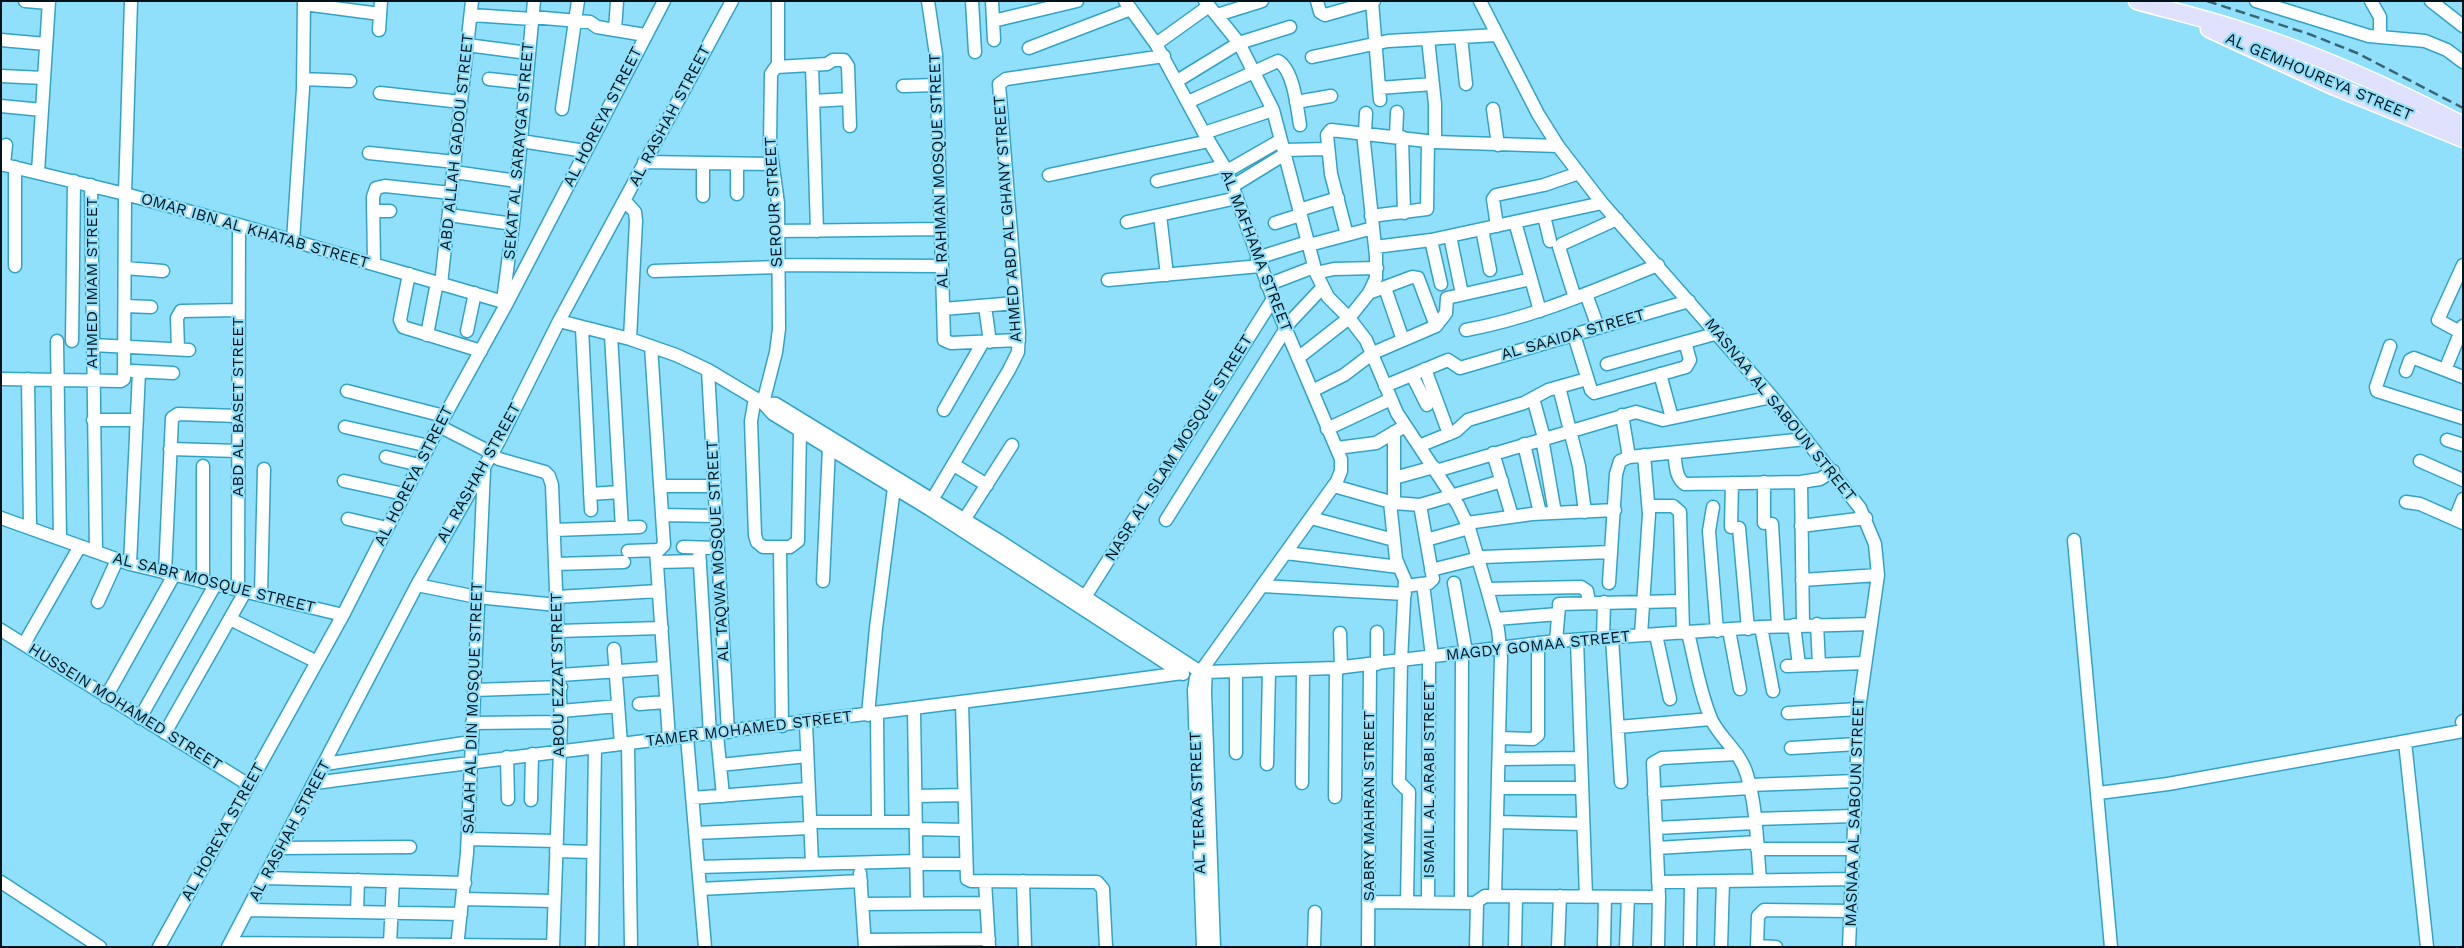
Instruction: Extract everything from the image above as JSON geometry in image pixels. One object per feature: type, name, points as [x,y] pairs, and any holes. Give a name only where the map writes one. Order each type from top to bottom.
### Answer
[{"type":"main road","name":"AL GEMHOUREYA STREET","points":[[2136,1],[2177,7],[2309,55],[2398,93],[2463,125]]},
{"type":"main road","name":"AL GEMHOUREYA STREET","points":[[2177,7],[2305,73],[2463,138]]},
{"type":"street","points":[[25,1],[49,2],[38,172]]},
{"type":"street","points":[[124,376],[125,194],[131,1]]},
{"type":"street","name":"SEKAT AL SARAYGA STREET","points":[[505,302],[534,1]]},
{"type":"street","points":[[562,109],[578,1]]},
{"type":"street","points":[[615,30],[617,1]]},
{"type":"street","name":"AL HOREYA STREET","points":[[159,947],[343,615],[428,446],[443,424],[644,35],[664,1]]},
{"type":"street","name":"AL RASHAH STREET","points":[[229,945],[417,585],[484,468],[488,451],[732,1]]},
{"type":"street","name":"SEROUR STREET","points":[[778,1],[777,66],[771,74],[772,164],[777,198],[778,231],[778,340],[751,421],[757,542],[762,547],[780,547]]},
{"type":"street","name":"AL RAHMAN MOSQUE STREET","points":[[928,1],[935,43],[945,341],[951,344],[986,342]]},
{"type":"street","points":[[972,1],[975,52]]},
{"type":"street","points":[[992,1],[994,40]]},
{"type":"street","points":[[993,20],[1077,1]]},
{"type":"street","points":[[1156,44],[1210,7],[1262,1]]},
{"type":"street","points":[[1317,1],[1322,14],[1331,14],[1373,1],[1380,94],[1433,84]]},
{"type":"street","name":"MASNAA AL SABOUN STREET","points":[[1480,1],[1538,114],[1578,173],[1772,397],[1833,471],[1866,518],[1875,544],[1878,575],[1859,708],[1850,947]]},
{"type":"street","points":[[2256,1],[2380,37],[2425,41],[2447,50],[2463,62]]},
{"type":"street","points":[[2370,1],[2380,16],[2380,37]]},
{"type":"street","points":[[2431,1],[2463,26]]},
{"type":"street","points":[[293,241],[303,79],[304,3],[381,8],[379,30]]},
{"type":"street","points":[[470,5],[532,18],[576,20],[644,35]]},
{"type":"street","name":"ABD ALLAH GADOU STREET","points":[[427,335],[439,283],[449,215],[470,5]]},
{"type":"street","points":[[1029,48],[1128,5]]},
{"type":"street","name":"AL MAFHAMA STREET","points":[[1128,5],[1164,56],[1206,137],[1226,169],[1267,285],[1341,459],[1341,471],[1334,486]]},
{"type":"street","points":[[1210,7],[1239,44],[1255,71],[1273,110],[1315,270],[1322,288],[1350,318],[1373,353],[1400,429],[1392,502],[1394,540],[1399,567],[1404,576],[1405,590],[1400,661],[1399,782],[1409,792],[1407,902]]},
{"type":"street","points":[[1177,81],[1239,44],[1290,27]]},
{"type":"street","points":[[1312,57],[1375,43],[1497,35]]},
{"type":"street","points":[[1461,37],[1466,84]]},
{"type":"street","points":[[1108,280],[1167,275],[1258,262],[1308,244],[1347,235],[1372,222],[1404,213],[1425,211],[1428,208],[1433,84],[1428,39]]},
{"type":"street","points":[[1,40],[46,44]]},
{"type":"street","points":[[467,45],[528,53]]},
{"type":"street","name":"AHMED ABD AL GHANY STREET","points":[[932,500],[1014,362],[1019,340],[998,86],[1000,82],[1006,79],[1164,56]]},
{"type":"street","points":[[777,66],[827,64],[835,60],[846,62],[850,126]]},
{"type":"street","points":[[1188,102],[1274,62],[1282,63],[1290,77],[1300,125]]},
{"type":"street","points":[[812,65],[817,230]]},
{"type":"street","points":[[1,76],[44,78]]},
{"type":"street","points":[[303,79],[350,81]]},
{"type":"street","points":[[489,79],[526,83]]},
{"type":"street","points":[[903,86],[937,85]]},
{"type":"street","points":[[380,93],[461,102]]},
{"type":"street","points":[[1296,102],[1331,96]]},
{"type":"street","points":[[813,101],[849,99]]},
{"type":"street","points":[[1,106],[42,110]]},
{"type":"street","points":[[1049,175],[1206,137],[1273,110]]},
{"type":"street","points":[[1493,110],[1498,144]]},
{"type":"street","points":[[1397,112],[1404,213]]},
{"type":"street","points":[[1298,358],[1350,318],[1374,286],[1377,268],[1364,133],[1366,113]]},
{"type":"street","points":[[1347,235],[1327,148],[1327,135],[1330,131],[1431,141],[1558,146]]},
{"type":"street","points":[[521,141],[585,151]]},
{"type":"street","points":[[6,145],[15,266]]},
{"type":"street","points":[[1127,222],[1160,215],[1235,192],[1283,148]]},
{"type":"street","points":[[1157,181],[1226,169],[1283,148],[1327,148]]},
{"type":"street","points":[[369,153],[454,167],[517,181]]},
{"type":"street","points":[[644,162],[772,164]]},
{"type":"street","points":[[703,164],[703,196]]},
{"type":"street","points":[[737,164],[737,194]]},
{"type":"street","name":"OMAR IBN AL KHATAB STREET","points":[[7,165],[239,225],[505,302]]},
{"type":"street","points":[[1497,226],[1493,199],[1496,195],[1544,185],[1578,173]]},
{"type":"street","points":[[72,341],[74,181]]},
{"type":"street","name":"AHMED IMAM STREET","points":[[91,186],[92,380],[96,552]]},
{"type":"street","points":[[374,264],[373,194],[376,188],[382,186],[451,193]]},
{"type":"street","points":[[1275,223],[1338,198]]},
{"type":"street","points":[[625,201],[635,212],[636,221],[630,339]]},
{"type":"street","points":[[1375,247],[1431,240],[1602,203]]},
{"type":"street","points":[[373,211],[390,211]]},
{"type":"street","points":[[449,215],[514,224]]},
{"type":"street","points":[[1160,215],[1167,275]]},
{"type":"street","points":[[1544,216],[1554,244],[1598,327]]},
{"type":"street","points":[[1554,244],[1562,244],[1617,219]]},
{"type":"street","points":[[1515,222],[1540,311]]},
{"type":"street","name":"ABD AL BASET STREET","points":[[239,225],[238,451],[241,591]]},
{"type":"street","points":[[778,231],[941,229]]},
{"type":"street","points":[[1482,229],[1490,270]]},
{"type":"street","points":[[1450,236],[1462,294]]},
{"type":"street","points":[[1431,240],[1440,284]]},
{"type":"street","points":[[1466,330],[1504,322],[1540,311],[1658,265]]},
{"type":"street","points":[[2445,370],[2462,329],[2438,320],[2463,265]]},
{"type":"street","points":[[654,271],[778,266],[942,266]]},
{"type":"street","points":[[125,268],[163,271]]},
{"type":"street","points":[[1267,285],[1315,270],[1377,268]]},
{"type":"street","points":[[409,274],[400,320],[401,325],[481,351]]},
{"type":"street","points":[[1369,293],[1414,277],[1418,278],[1436,326]]},
{"type":"street","points":[[1312,391],[1344,375],[1373,353],[1436,326],[1446,313],[1448,298],[1531,280]]},
{"type":"street","points":[[1166,520],[1295,315],[1322,288]]},
{"type":"street","points":[[1384,288],[1403,340]]},
{"type":"street","points":[[467,330],[475,293]]},
{"type":"street","name":"NASR AL ISLAM MOSQUE STREET","points":[[1085,597],[1273,299]]},
{"type":"street","name":"AL SAAIDA STREET","points":[[1425,369],[1448,360],[1457,368],[1689,300]]},
{"type":"street","points":[[943,309],[1016,303]]},
{"type":"street","points":[[125,306],[151,307]]},
{"type":"street","points":[[944,410],[986,342],[985,306]]},
{"type":"street","points":[[92,345],[184,350],[177,318],[181,311],[239,310]]},
{"type":"street","points":[[559,322],[630,339],[708,370],[759,400],[773,414],[894,488],[1182,673],[1202,672]]},
{"type":"street","points":[[582,328],[591,510]]},
{"type":"street","points":[[1607,364],[1718,333]]},
{"type":"street","points":[[1574,334],[1592,392],[1688,365],[1690,358],[1685,342]]},
{"type":"street","points":[[611,335],[622,528]]},
{"type":"street","points":[[986,342],[1019,340]]},
{"type":"street","points":[[57,341],[60,538]]},
{"type":"street","points":[[651,346],[664,545],[657,556],[669,739]]},
{"type":"street","points":[[2390,346],[2376,387],[2377,391],[2463,418]]},
{"type":"street","points":[[2406,371],[2410,360],[2414,358],[2463,377]]},
{"type":"street","points":[[1385,386],[1425,369],[1449,434]]},
{"type":"street","name":"AL TAQWA MOSQUE STREET","points":[[708,370],[718,548],[719,733]]},
{"type":"street","points":[[98,602],[123,562],[137,420],[139,372]]},
{"type":"street","points":[[1,379],[92,380],[139,372],[173,373]]},
{"type":"street","points":[[1660,374],[1672,418]]},
{"type":"street","points":[[1412,375],[1427,405]]},
{"type":"street","points":[[1419,446],[1460,429],[1466,422],[1524,403],[1559,387],[1587,378]]},
{"type":"street","points":[[28,379],[30,528]]},
{"type":"street","points":[[1559,387],[1582,481],[1585,512]]},
{"type":"street","points":[[347,390],[443,424],[488,451]]},
{"type":"street","points":[[1394,478],[1494,453],[1622,415],[1641,411],[1656,419],[1672,418],[1772,397]]},
{"type":"street","points":[[1533,398],[1543,438],[1555,513]]},
{"type":"street","points":[[759,400],[776,404],[964,520],[1202,672]]},
{"type":"street","points":[[1327,429],[1391,400]]},
{"type":"street","points":[[106,697],[170,574],[171,420],[174,415],[238,416]]},
{"type":"street","points":[[1609,583],[1616,474],[1625,459],[1622,415]]},
{"type":"street","points":[[93,420],[137,420]]},
{"type":"street","points":[[345,427],[428,446]]},
{"type":"street","points":[[1400,429],[1419,446],[1453,497],[1468,526],[1496,619],[1501,646],[1495,896]]},
{"type":"street","points":[[1337,448],[1371,444],[1400,429]]},
{"type":"street","points":[[782,726],[780,547],[796,544],[799,536],[800,430]]},
{"type":"street","points":[[1625,459],[1644,455],[1806,439]]},
{"type":"street","points":[[2447,440],[2463,446]]},
{"type":"street","points":[[1524,444],[1540,513]]},
{"type":"street","points":[[964,520],[1012,445]]},
{"type":"street","points":[[823,581],[829,448]]},
{"type":"street","points":[[170,449],[238,451]]},
{"type":"street","name":"ABOU EZZAT STREET","points":[[488,451],[512,464],[540,469],[550,476],[554,530],[561,716],[553,946]]},
{"type":"street","points":[[1494,453],[1512,516]]},
{"type":"street","points":[[1674,453],[1677,475],[1682,483],[1801,482],[1820,479],[1833,471]]},
{"type":"street","points":[[1641,636],[1649,506],[1644,455]]},
{"type":"street","points":[[386,457],[419,465]]},
{"type":"street","points":[[2420,461],[2463,480]]},
{"type":"street","points":[[954,465],[987,485]]},
{"type":"street","points":[[202,582],[203,466]]},
{"type":"street","name":"SALAH AL DIN MOSQUE STREET","points":[[457,946],[465,883],[468,839],[484,468]]},
{"type":"street","points":[[261,595],[264,469]]},
{"type":"street","points":[[344,481],[404,494]]},
{"type":"street","points":[[1202,672],[1334,486],[1392,502],[1420,505],[1453,497],[1502,481]]},
{"type":"street","points":[[1764,482],[1778,626]]},
{"type":"street","points":[[1801,482],[1802,580],[1799,625],[1793,666],[1864,663]]},
{"type":"street","points":[[1732,483],[1735,527],[1748,628]]},
{"type":"street","points":[[660,486],[714,486]]},
{"type":"street","points":[[878,822],[872,715],[876,628],[894,488]]},
{"type":"street","points":[[590,494],[620,492]]},
{"type":"street","points":[[2406,502],[2420,504],[2459,521],[2463,499]]},
{"type":"street","points":[[1262,586],[1405,590],[1432,581],[1420,505]]},
{"type":"street","points":[[1649,506],[1673,506],[1680,512],[1682,601],[1685,633],[1711,719],[1745,768],[1755,821],[1760,880]]},
{"type":"street","points":[[1713,507],[1709,531],[1723,631],[1740,689]]},
{"type":"street","points":[[1426,540],[1468,526],[1512,516],[1615,510]]},
{"type":"street","points":[[662,515],[716,516]]},
{"type":"street","name":"AL SABR MOSQUE STREET","points":[[1,518],[123,562],[343,615]]},
{"type":"street","points":[[1310,518],[1394,540]]},
{"type":"street","points":[[1802,526],[1866,518]]},
{"type":"street","points":[[348,519],[387,528]]},
{"type":"street","points":[[554,530],[640,527]]},
{"type":"street","points":[[2074,540],[2099,793],[2111,947]]},
{"type":"street","points":[[24,644],[80,546]]},
{"type":"street","points":[[683,547],[718,548]]},
{"type":"street","points":[[699,548],[719,733],[723,796]]},
{"type":"street","points":[[1431,570],[1478,558],[1612,552]]},
{"type":"street","points":[[1286,553],[1399,567]]},
{"type":"street","points":[[555,564],[657,556],[700,561]]},
{"type":"street","points":[[1802,580],[1878,575]]},
{"type":"street","points":[[1454,583],[1464,652],[1461,903]]},
{"type":"street","name":"ISMAIL AL ARABI STREET","points":[[1423,584],[1431,657],[1428,903]]},
{"type":"street","points":[[140,718],[215,585]]},
{"type":"street","points":[[417,585],[478,597],[557,601],[659,591]]},
{"type":"street","points":[[1488,589],[1560,587],[1584,589],[1589,595],[1589,602]]},
{"type":"street","points":[[1556,641],[1560,587]]},
{"type":"street","points":[[165,733],[230,619],[241,591]]},
{"type":"street","points":[[1496,619],[1589,602],[1682,601]]},
{"type":"street","points":[[1604,602],[1618,726],[1622,782]]},
{"type":"street","points":[[230,619],[317,662]]},
{"type":"street","points":[[1817,624],[1819,664]]},
{"type":"street","name":"MAGDY GOMAA STREET","points":[[1202,672],[1338,668],[1431,657],[1501,646],[1556,641],[1778,626],[1871,624]]},
{"type":"street","points":[[1761,627],[1773,691]]},
{"type":"street","points":[[558,631],[662,628]]},
{"type":"street","name":"HUSSEIN MOHAMED STREET","points":[[1,630],[249,785]]},
{"type":"street","name":"SABRY MAHRAN STREET","points":[[1368,947],[1373,664],[1377,632]]},
{"type":"street","points":[[1336,797],[1340,633]]},
{"type":"street","points":[[1656,634],[1670,699]]},
{"type":"street","points":[[1577,640],[1586,897]]},
{"type":"street","points":[[1499,738],[1533,739],[1538,735],[1538,643]]},
{"type":"street","points":[[614,649],[618,706],[625,744],[631,947]]},
{"type":"street","points":[[474,690],[560,681],[616,671],[664,668]]},
{"type":"street","points":[[1302,783],[1303,670]]},
{"type":"street","points":[[1267,764],[1269,671]]},
{"type":"street","name":"AL TERAA STREET","points":[[1202,672],[1203,947]]},
{"type":"street","name":"AL TERAA STREET","points":[[1202,672],[1214,947]]},
{"type":"street","points":[[1236,672],[1236,753]]},
{"type":"street","name":"TAMER MOHAMED STREET","points":[[315,783],[532,754],[914,710],[1182,673]]},
{"type":"street","points":[[639,704],[666,702]]},
{"type":"street","points":[[962,703],[968,880],[1094,881],[1104,889],[1106,947]]},
{"type":"street","points":[[472,723],[561,716],[618,706]]},
{"type":"street","points":[[1788,713],[1859,708]]},
{"type":"street","points":[[914,710],[918,903]]},
{"type":"street","points":[[1618,726],[1711,719]]},
{"type":"street","points":[[806,723],[812,864]]},
{"type":"street","points":[[2099,793],[2168,784],[2406,742],[2462,725]]},
{"type":"street","points":[[687,737],[705,947]]},
{"type":"street","points":[[325,764],[471,742]]},
{"type":"street","points":[[2406,742],[2426,947]]},
{"type":"street","points":[[1791,748],[1857,744]]},
{"type":"street","points":[[592,947],[594,748]]},
{"type":"street","points":[[532,754],[532,800]]},
{"type":"street","points":[[1658,947],[1659,897],[1652,767],[1656,760],[1662,758],[1736,754]]},
{"type":"street","points":[[720,765],[807,756]]},
{"type":"street","points":[[508,757],[508,799]]},
{"type":"street","points":[[1498,759],[1581,758]]},
{"type":"street","points":[[1654,794],[1856,781]]},
{"type":"street","points":[[1498,788],[1582,788]]},
{"type":"street","points":[[692,798],[808,789]]},
{"type":"street","points":[[916,796],[964,795]]},
{"type":"street","points":[[1656,828],[1854,816]]},
{"type":"street","points":[[695,833],[878,822],[965,830]]},
{"type":"street","points":[[1497,822],[1583,824]]},
{"type":"street","points":[[468,839],[556,846],[593,852]]},
{"type":"street","points":[[1657,848],[1757,846],[1853,849]]},
{"type":"street","points":[[281,848],[410,848]]},
{"type":"street","points":[[698,866],[859,863],[966,864]]},
{"type":"street","points":[[859,863],[865,944],[989,943],[985,881]]},
{"type":"street","points":[[265,878],[465,883]]},
{"type":"street","points":[[1658,882],[1852,879]]},
{"type":"street","points":[[357,912],[358,880]]},
{"type":"street","points":[[390,944],[393,881]]},
{"type":"street","points":[[700,889],[861,881]]},
{"type":"street","points":[[1022,881],[1025,947]]},
{"type":"street","points":[[1721,947],[1723,881]]},
{"type":"street","points":[[1,882],[100,947]]},
{"type":"street","points":[[1690,947],[1691,882]]},
{"type":"street","points":[[1476,947],[1477,903],[1484,896],[1659,897]]},
{"type":"street","points":[[1514,947],[1516,896]]},
{"type":"street","points":[[1558,947],[1560,896]]},
{"type":"street","points":[[1604,947],[1606,897]]},
{"type":"street","points":[[1626,947],[1628,897]]},
{"type":"street","points":[[463,899],[554,901]]},
{"type":"street","points":[[1368,902],[1477,903]]},
{"type":"street","points":[[862,904],[986,903]]},
{"type":"street","points":[[1776,947],[1757,946],[1758,916],[1761,912],[1770,909],[1851,910]]},
{"type":"street","points":[[248,910],[461,914]]},
{"type":"street","points":[[1314,947],[1315,912]]},
{"type":"street","points":[[229,945],[553,946]]},
{"type":"railway","points":[[2207,1],[2309,34],[2357,53],[2463,108]]}]
